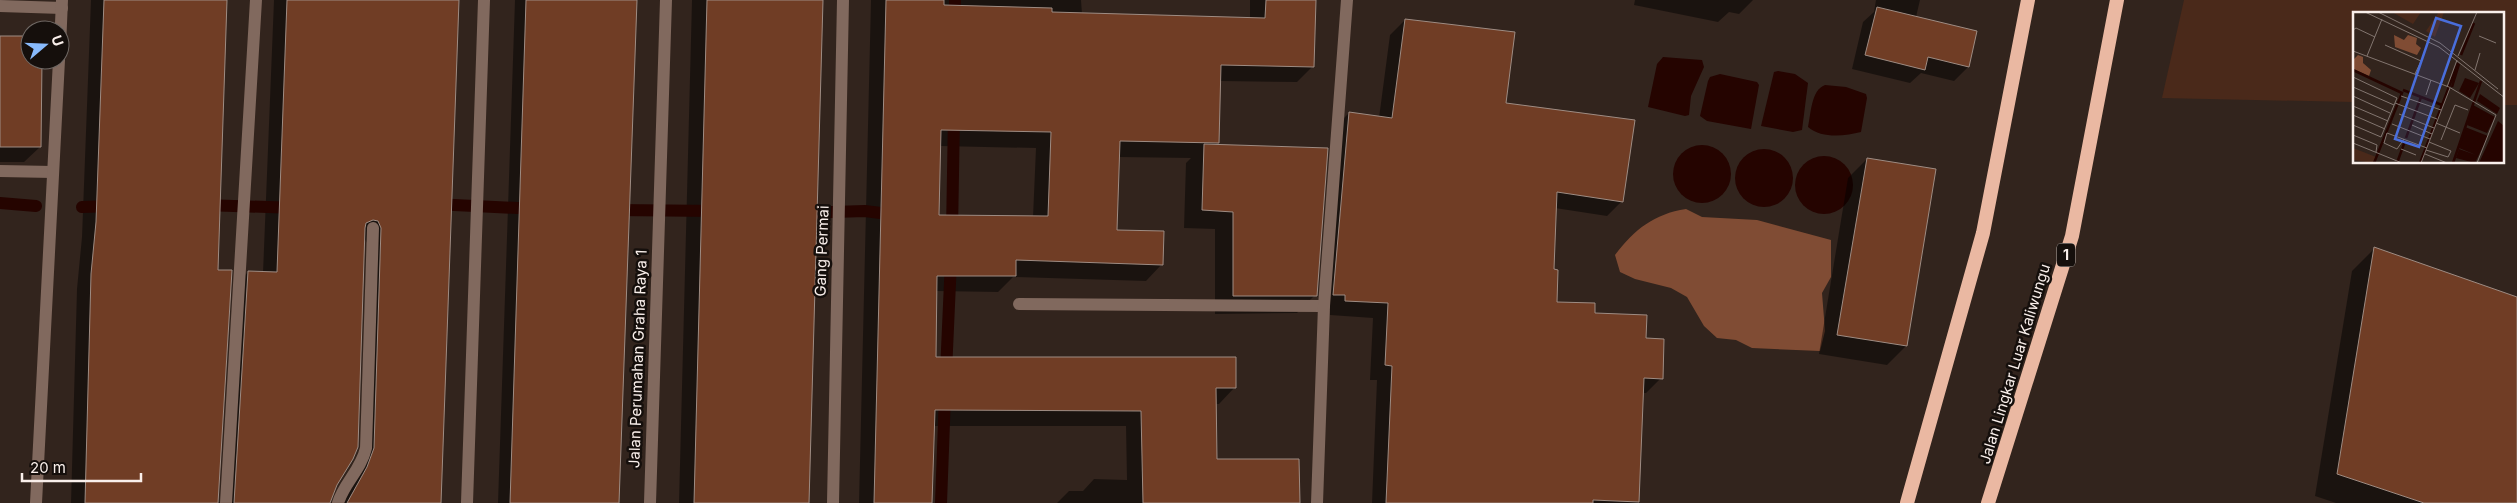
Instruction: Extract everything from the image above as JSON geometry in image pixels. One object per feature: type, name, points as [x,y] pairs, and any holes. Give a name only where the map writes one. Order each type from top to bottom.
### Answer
[{"type":"highway","points":[[1907,503],[1983,232],[2028,0]]},
{"type":"highway","name":"Jalan Lingkar Luar Kaliwungu","points":[[1988,503],[2072,236],[2117,0]]},
{"type":"street","points":[[226,503],[256,0]]},
{"type":"street","points":[[467,503],[484,0]]},
{"type":"street","name":"Jalan Perumahan Graha Raya 1","points":[[650,503],[666,0]]},
{"type":"street","name":"Gang Permai","points":[[833,503],[843,0]]},
{"type":"street","points":[[1317,503],[1324,306],[1346,0]]},
{"type":"street","points":[[0,6],[62,4],[61,20]]},
{"type":"street","points":[[36,503],[58,70]]},
{"type":"street","points":[[0,171],[53,172]]},
{"type":"street","points":[[338,503],[341,494],[363,462],[366,448],[373,228]]},
{"type":"street","points":[[1019,304],[1324,306]]},
{"type":"shaded area","points":[[2184,0],[2517,0],[2517,105],[2504,105],[2504,12],[2353,12],[2353,102],[2162,98]]},
{"type":"shaded area","points":[[1663,57],[1702,60],[1704,67],[1691,96],[1689,115],[1685,116],[1648,107],[1657,64]]},
{"type":"shaded area","points":[[1774,72],[1795,74],[1808,83],[1802,130],[1793,132],[1761,126]]},
{"type":"shaded area","points":[[1720,74],[1757,82],[1759,85],[1751,129],[1707,121],[1700,116],[1708,81],[1710,77]]},
{"type":"shaded area","points":[[1825,85],[1846,87],[1866,94],[1867,98],[1861,132],[1834,136],[1814,131],[1808,127],[1814,97],[1820,88]]},
{"type":"shaded area","points":[[1696,145],[1708,145],[1723,153],[1731,168],[1731,180],[1723,195],[1708,203],[1696,203],[1681,195],[1673,180],[1673,168],[1681,153]]},
{"type":"shaded area","points":[[1758,149],[1770,149],[1785,157],[1793,172],[1793,184],[1785,199],[1770,207],[1758,207],[1743,199],[1735,184],[1735,172],[1743,157]]},
{"type":"shaded area","points":[[1818,156],[1830,156],[1845,164],[1853,179],[1853,191],[1845,206],[1830,214],[1818,214],[1803,206],[1795,191],[1795,179],[1803,164]]},
{"type":"shaded area","points":[[1686,209],[1702,217],[1757,220],[1831,240],[1831,277],[1822,293],[1825,331],[1820,351],[1752,348],[1736,340],[1717,338],[1704,326],[1687,297],[1671,288],[1635,279],[1620,272],[1615,255],[1638,230],[1664,215]]},
{"type":"building","points":[[104,0],[227,0],[218,270],[232,270],[218,503],[85,503],[91,274],[96,222]]},
{"type":"building","points":[[287,0],[459,0],[441,503],[347,503],[367,467],[374,448],[381,228],[378,221],[373,220],[366,223],[365,228],[358,447],[353,459],[337,485],[330,503],[234,503],[248,271],[277,272]]},
{"type":"building","points":[[526,0],[637,0],[619,503],[510,503]]},
{"type":"building","points":[[707,0],[823,0],[809,503],[694,503]]},
{"type":"building","points":[[886,0],[944,0],[944,5],[1052,8],[1052,12],[1265,18],[1266,0],[1316,0],[1314,67],[1221,65],[1219,143],[1120,141],[1117,230],[1164,231],[1163,265],[1016,260],[1016,276],[937,276],[936,357],[1236,357],[1236,388],[1216,388],[1217,459],[1299,459],[1300,503],[1143,503],[1141,411],[935,410],[932,503],[874,503]],"holes":[[[941,130],[1051,132],[1048,216],[939,215]]]},
{"type":"building","points":[[1877,7],[1977,31],[1969,67],[1928,57],[1925,70],[1865,55]]},
{"type":"building","points":[[1405,19],[1515,32],[1506,103],[1635,120],[1623,202],[1557,192],[1554,269],[1558,270],[1557,302],[1595,303],[1595,313],[1647,315],[1646,338],[1664,339],[1663,379],[1644,378],[1639,502],[1593,500],[1593,503],[1386,503],[1392,366],[1385,365],[1388,303],[1345,301],[1345,295],[1333,295],[1349,112],[1392,118]]},
{"type":"building","points":[[0,36],[20,36],[20,70],[42,70],[41,147],[0,147]]},
{"type":"building","points":[[1204,144],[1328,148],[1317,296],[1233,296],[1233,212],[1202,210]]},
{"type":"building","points":[[1867,158],[1936,169],[1907,346],[1837,335]]},
{"type":"building","points":[[2374,247],[2517,297],[2517,503],[2424,503],[2337,474]]},
{"type":"waterway","points":[[955,0],[955,22]]},
{"type":"waterway","points":[[952,232],[954,115]]},
{"type":"waterway","points":[[0,203],[36,206]]},
{"type":"waterway","points":[[434,204],[537,209]]},
{"type":"waterway","points":[[204,205],[297,208]]},
{"type":"waterway","points":[[82,207],[112,206]]},
{"type":"waterway","points":[[614,210],[719,211]]},
{"type":"waterway","points":[[801,213],[865,211],[896,215]]},
{"type":"waterway","points":[[946,372],[951,260]]},
{"type":"waterway","points":[[941,503],[945,395]]}]
